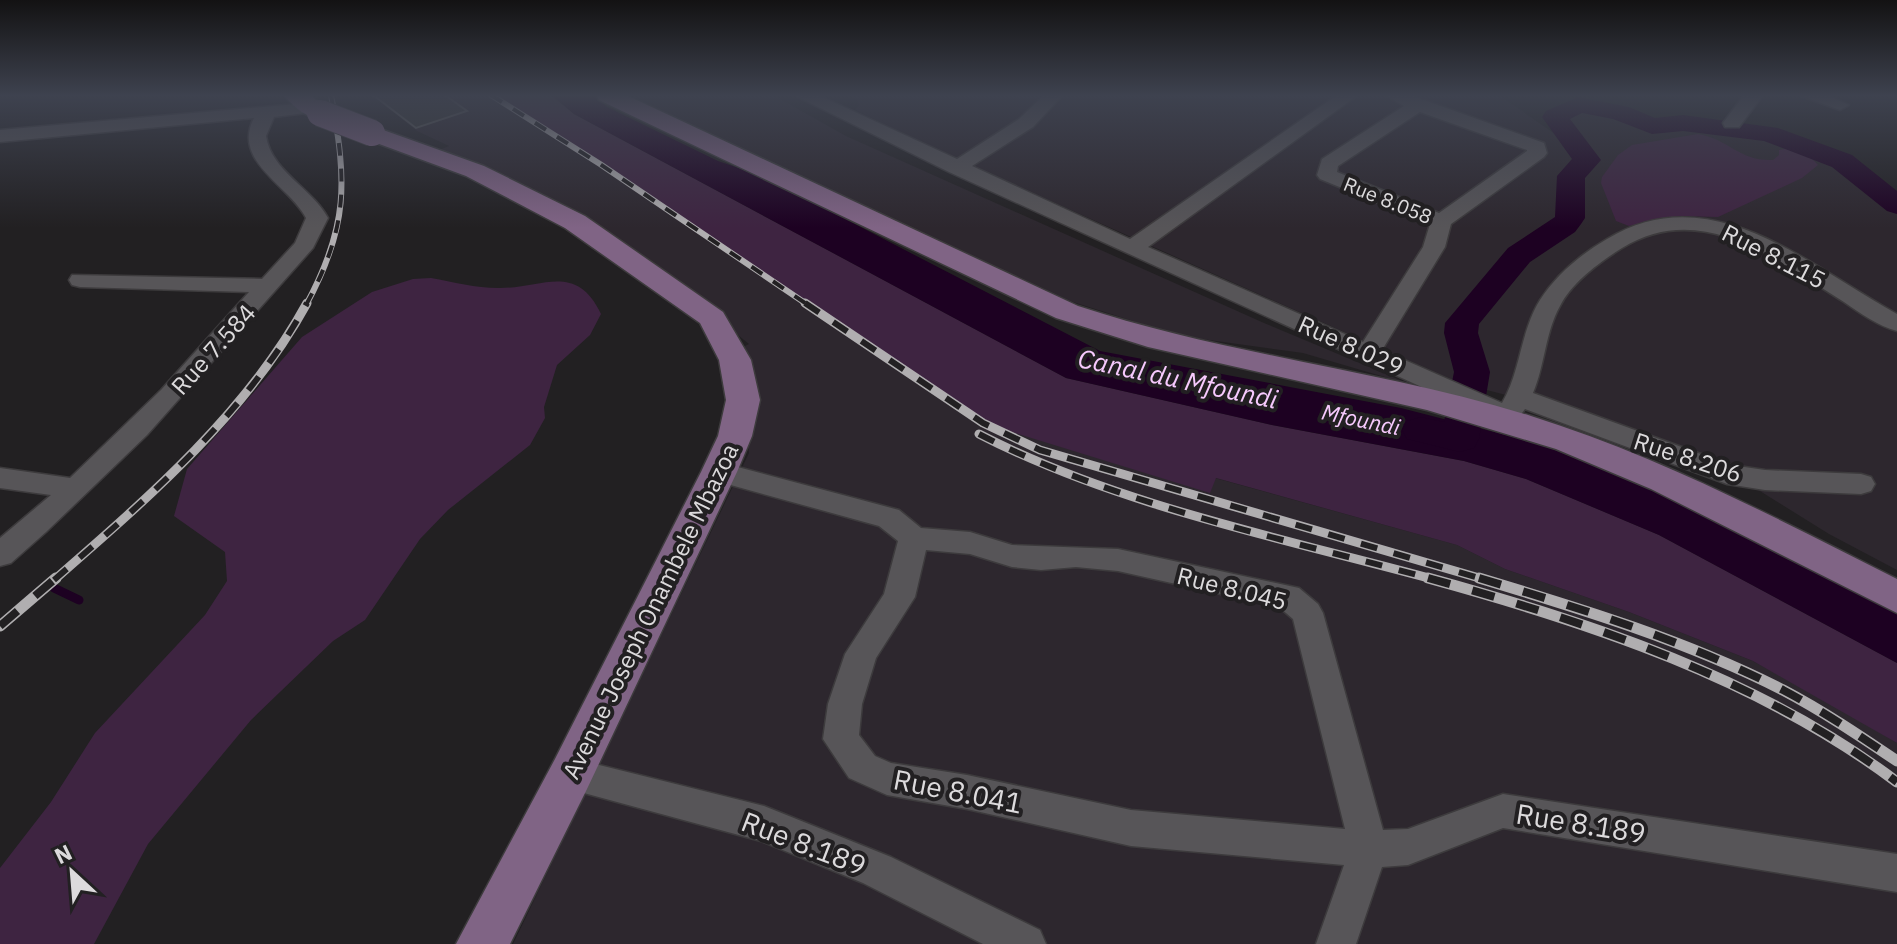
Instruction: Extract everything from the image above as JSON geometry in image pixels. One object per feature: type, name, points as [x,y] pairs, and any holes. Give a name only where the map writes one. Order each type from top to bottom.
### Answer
[{"type":"main road","name":"Avenue Joseph Onambele Mbazoa","points":[[388,139],[475,171],[575,222],[712,318],[735,360],[743,400],[735,436],[719,472],[571,774],[482,944]]},
{"type":"main road","points":[[700,139],[1067,312],[1146,338],[1357,383],[1516,412]]},
{"type":"main road","name":"Rue 8.029","points":[[1516,412],[1717,505],[1897,597]]},
{"type":"street","name":"Rue 7.584","points":[[0,555],[76,489],[192,374],[297,253],[316,226],[317,218],[262,152],[258,139]]},
{"type":"street","name":"Rue 8.029","points":[[895,139],[1368,353],[1516,412]]},
{"type":"street","points":[[956,168],[1001,139]]},
{"type":"street","points":[[1132,248],[1287,139]]},
{"type":"street","name":"Rue 8.058","points":[[1366,139],[1329,163],[1327,175],[1441,221],[1434,247],[1368,353]]},
{"type":"street","points":[[1441,221],[1537,153],[1537,147],[1514,139]]},
{"type":"street","name":"Rue 8.115","points":[[1516,412],[1548,306],[1573,274],[1622,237],[1656,225],[1692,222],[1715,226],[1791,261],[1897,324]]},
{"type":"street","points":[[80,280],[268,286]]},
{"type":"street","name":"Rue 8.206","points":[[1516,412],[1727,474],[1861,484]]},
{"type":"street","points":[[719,472],[889,518],[914,538]]},
{"type":"street","points":[[0,478],[76,489]]},
{"type":"street","name":"Rue 8.041","points":[[914,538],[899,597],[861,654],[845,704],[841,739],[862,767],[887,779],[967,792],[1131,828],[1369,849]]},
{"type":"street","name":"Rue 8.045","points":[[914,538],[970,543],[1012,556],[1076,556],[1118,560],[1288,597],[1307,613],[1369,849]]},
{"type":"street","name":"Rue 8.189","points":[[571,774],[764,824],[877,870],[1026,944]]},
{"type":"street","name":"Rue 8.189","points":[[1369,849],[1408,847],[1503,811],[1897,873]]},
{"type":"street","points":[[1336,944],[1369,849]]},
{"type":"shaded area","points":[[434,139],[561,139],[931,390],[1035,438],[1209,492],[1215,478],[1457,545],[1505,569],[1629,612],[1753,661],[1848,713],[1897,743],[1897,944],[513,944],[749,453],[737,350],[749,344],[612,234],[599,234],[439,150],[449,146]]},
{"type":"shaded area","points":[[561,139],[621,139],[1066,378],[1272,425],[1464,461],[1526,479],[1659,535],[1897,663],[1897,743],[1753,661],[1629,612],[1505,569],[1457,545],[1216,478],[1210,493],[983,423]]},
{"type":"shaded area","points":[[719,139],[853,139],[1264,323],[1412,385],[1303,353],[1180,336],[1054,296]]},
{"type":"shaded area","points":[[915,139],[1562,139],[1578,150],[1570,139],[1779,139],[1827,154],[1842,161],[1897,205],[1897,570],[1829,534],[1731,473],[1578,414],[1456,382]]},
{"type":"shaded area","points":[[1668,139],[1714,139],[1743,154],[1761,159],[1773,160],[1779,155],[1779,150],[1795,150],[1818,165],[1802,178],[1718,217],[1682,216],[1629,226],[1616,221],[1601,183],[1618,155],[1632,145]]},
{"type":"shaded area","points":[[431,278],[490,288],[569,283],[591,298],[601,314],[590,335],[557,365],[544,407],[545,418],[530,445],[448,510],[420,539],[365,620],[333,641],[251,720],[148,844],[94,944],[0,944],[0,868],[51,802],[95,733],[205,615],[227,581],[225,552],[174,516],[187,469],[302,337],[372,292],[413,279]]},
{"type":"water","name":"Canal du Mfoundi","points":[[621,139],[673,139],[718,161],[762,176],[1100,351],[1401,408],[1537,443],[1660,492],[1897,614],[1897,663],[1659,535],[1526,479],[1464,461],[1272,425],[1066,378]]},
{"type":"waterway","name":"Mfoundi","points":[[1421,430],[1460,439],[1472,372],[1461,333],[1462,323],[1519,255],[1564,226],[1570,218],[1571,176],[1587,160],[1571,139]]},
{"type":"waterway","name":"Mfoundi","points":[[1783,139],[1842,161],[1897,205]]},
{"type":"waterway","points":[[54,588],[79,600]]},
{"type":"railway","points":[[307,303],[320,277],[337,227],[341,203],[338,139]]},
{"type":"railway","points":[[561,139],[808,305]]},
{"type":"railway","points":[[54,580],[159,486],[225,418],[283,343],[307,303]]},
{"type":"railway","points":[[805,303],[983,423],[1040,450],[1486,580]]},
{"type":"railway","points":[[979,434],[1032,459],[1144,501],[1436,580]]},
{"type":"railway","points":[[0,626],[56,578]]},
{"type":"railway","points":[[1428,578],[1551,614],[1673,658],[1789,713],[1897,782]]},
{"type":"railway","points":[[1479,578],[1634,627],[1747,672],[1812,706],[1897,761]]}]
